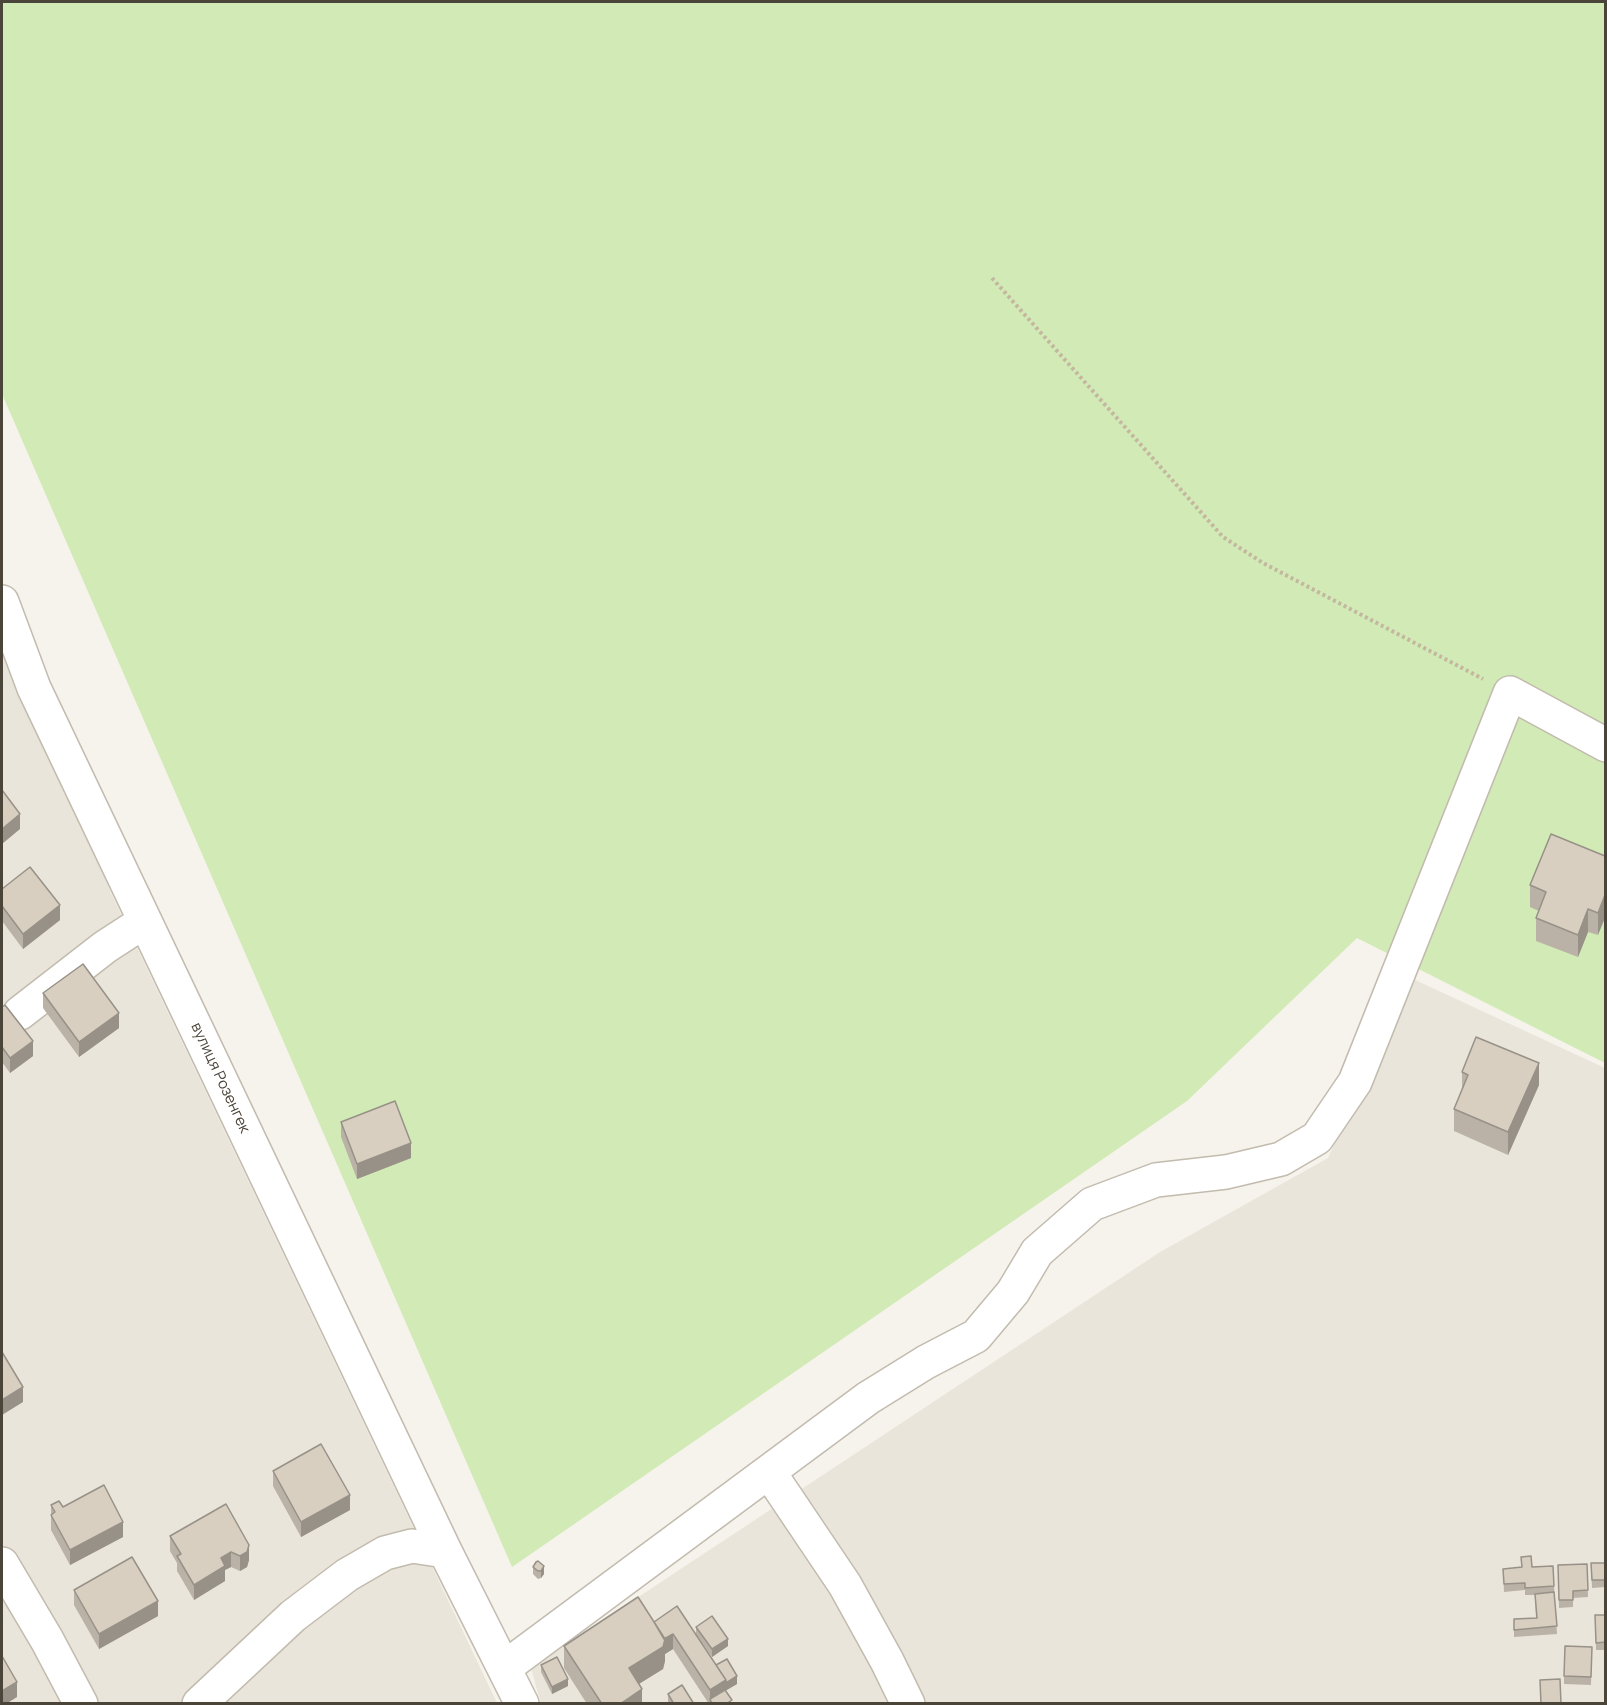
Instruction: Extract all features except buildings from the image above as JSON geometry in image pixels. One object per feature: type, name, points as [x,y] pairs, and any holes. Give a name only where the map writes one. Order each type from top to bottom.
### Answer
[{"type":"street","name":"вулиця Розенгек","points":[[2,602],[34,688],[445,1551],[522,1704]]},
{"type":"street","points":[[504,1668],[868,1398],[926,1362],[976,1336],[1013,1292],[1038,1252],[1092,1204],[1156,1180],[1226,1172],[1281,1158],[1317,1138],[1355,1082],[1510,693],[1605,745]]},
{"type":"street","points":[[20,1013],[105,947],[145,921]]},
{"type":"street","points":[[768,1472],[845,1585],[908,1704]]},
{"type":"street","points":[[199,1704],[293,1616],[347,1575],[385,1553],[412,1546],[445,1551]]},
{"type":"street","points":[[2,1564],[47,1640],[81,1704]]},
{"type":"path","points":[[992,278],[1223,537],[1263,563],[1510,693]]},
{"type":"shaded area","points":[[2,624],[111,893],[497,1703],[2,1703]]},
{"type":"shaded area","points":[[1411,978],[1605,1068],[1605,1703],[541,1704],[531,1668],[1160,1252],[1328,1158]]},
{"type":"green space","points":[[2,2],[1605,2],[1605,1063],[1357,938],[1187,1101],[512,1567],[2,394]]}]
